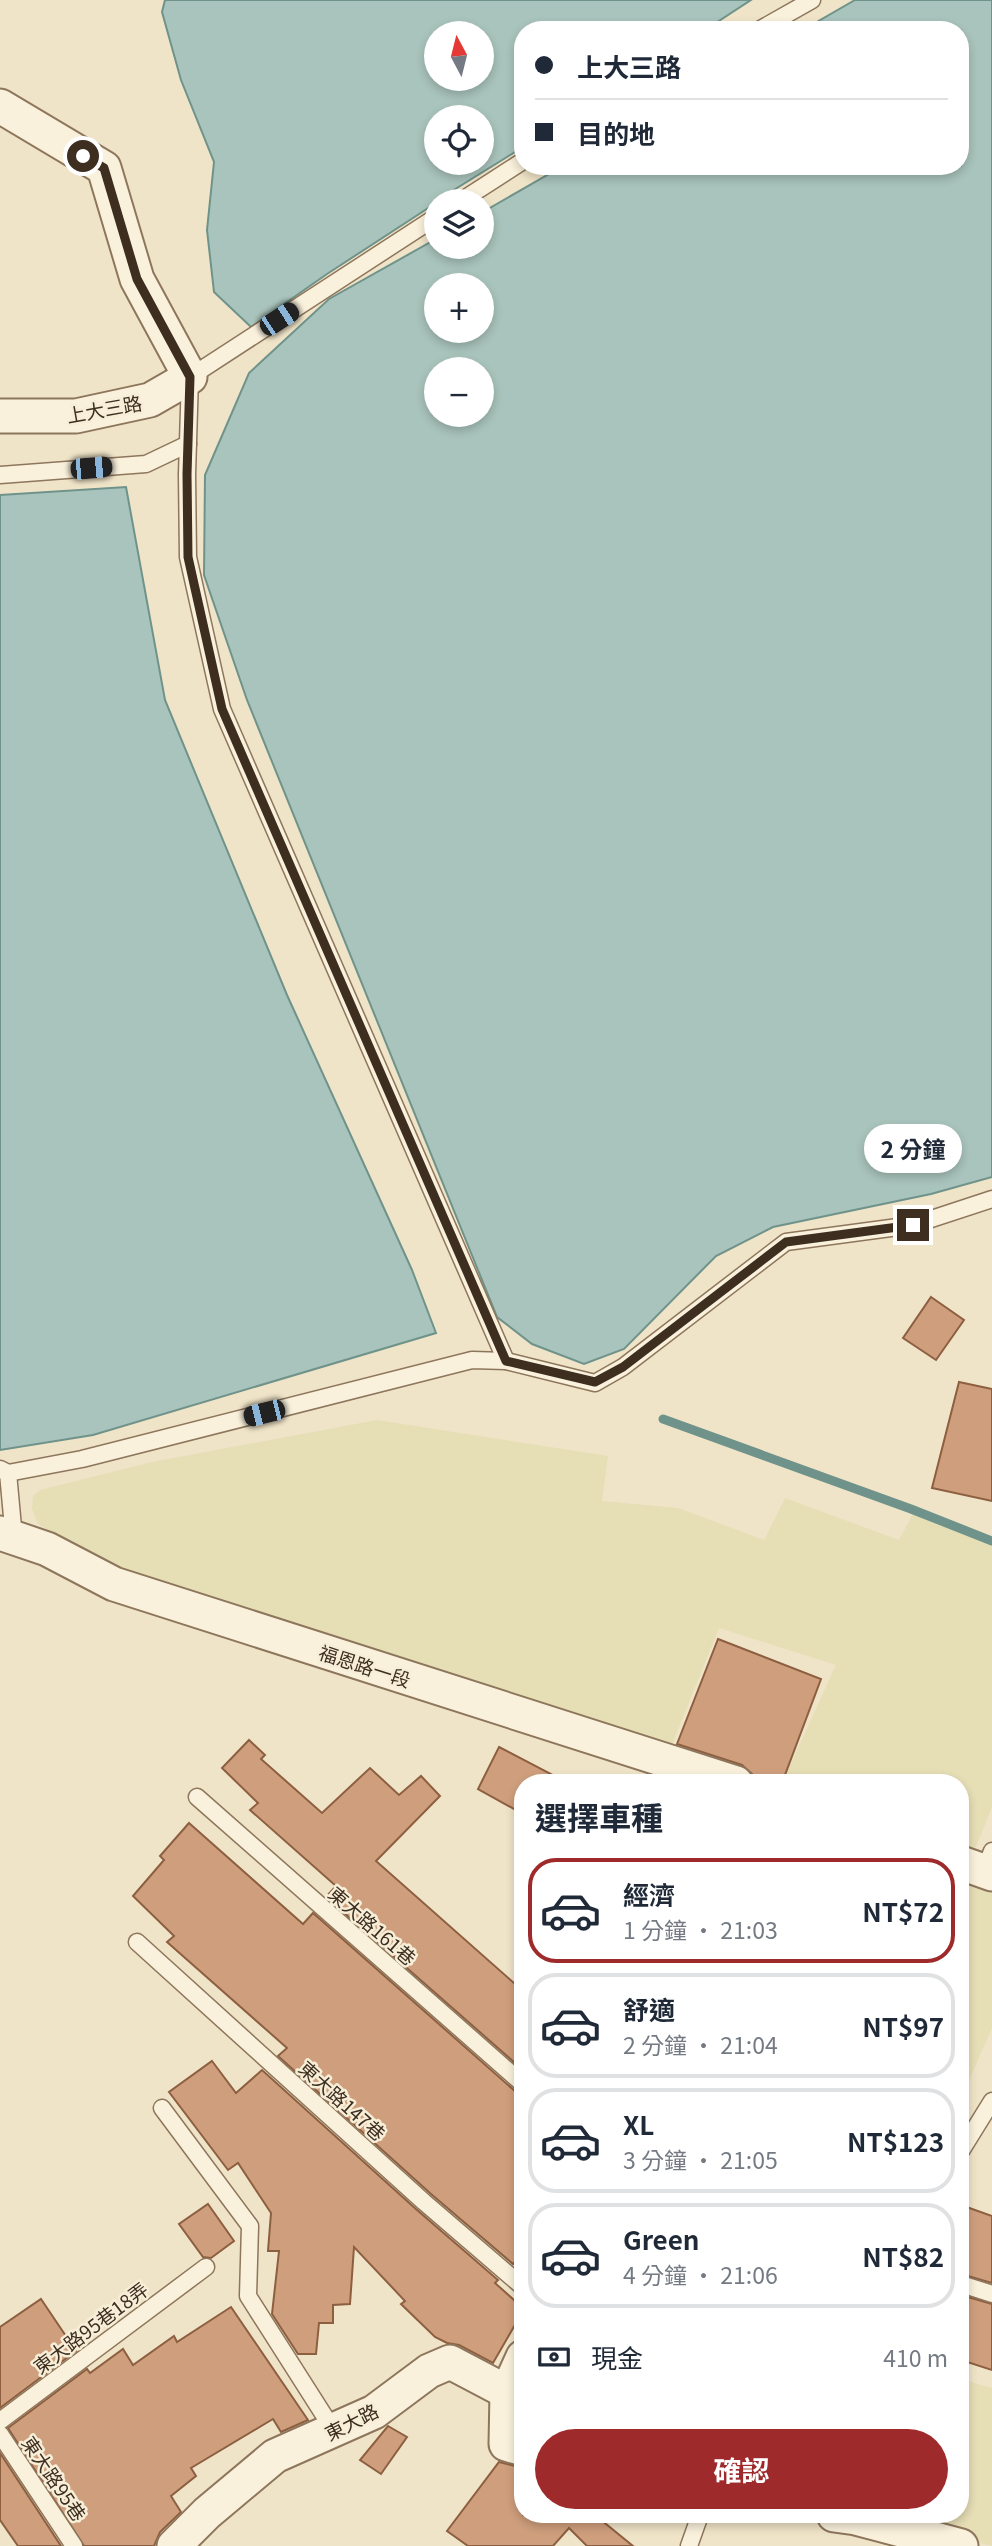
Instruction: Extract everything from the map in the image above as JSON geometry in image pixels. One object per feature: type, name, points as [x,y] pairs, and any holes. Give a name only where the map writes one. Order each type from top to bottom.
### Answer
[{"type":"street","points":[[0,106],[104,168],[137,279],[190,377]]},
{"type":"street","name":"上大三路","points":[[0,416],[76,416],[150,400],[190,377]]},
{"type":"street","name":"福恩路一段","points":[[7,1535],[47,1549],[114,1584],[708,1774]]},
{"type":"street","name":"東大路","points":[[174,2546],[206,2513],[275,2456],[374,2412],[429,2371],[450,2362],[507,2392]]},
{"type":"street","points":[[514,2377],[507,2392],[506,2444],[514,2446]]},
{"type":"street","points":[[875,2523],[961,2546]]},
{"type":"lane","points":[[775,21],[812,0]]},
{"type":"lane","points":[[480,189],[514,167]]},
{"type":"lane","points":[[424,225],[190,377],[188,557],[222,709],[506,1361]]},
{"type":"lane","points":[[0,475],[146,464],[188,444]]},
{"type":"lane","points":[[7,1535],[4,1471],[82,1459],[472,1360],[506,1361],[595,1382],[623,1367],[786,1242],[913,1225],[992,1199]]},
{"type":"lane","name":"東大路161巷","points":[[197,1797],[514,2076]]},
{"type":"lane","name":"東大路147巷","points":[[137,1942],[424,2202],[514,2279]]},
{"type":"lane","points":[[969,2139],[990,2107]]},
{"type":"lane","points":[[162,2108],[250,2226],[248,2296],[334,2431]]},
{"type":"lane","name":"東大路95巷18弄","points":[[0,2421],[206,2267]]},
{"type":"lane","points":[[969,2287],[992,2294]]},
{"type":"lane","name":"東大路95巷","points":[[0,2434],[74,2546]]},
{"type":"lane","points":[[689,2546],[697,2523]]},
{"type":"shaded area","points":[[377,1420],[608,1456],[602,1501],[678,1508],[764,1540],[785,1498],[899,1540],[914,1512],[992,1543],[992,1807],[976,1847],[969,1850],[969,1774],[786,1774],[836,1665],[719,1628],[671,1747],[297,1623],[122,1574],[38,1524],[32,1509],[33,1496],[40,1490],[152,1462]]},
{"type":"shaded area","points":[[969,1883],[992,1891],[992,2028],[969,2080]]},
{"type":"shaded area","points":[[969,2381],[992,2388],[992,2546],[906,2523],[969,2523]]},
{"type":"water","points":[[165,0],[751,0],[719,21],[514,21],[514,153],[494,165],[494,105],[424,105],[424,175],[478,175],[455,189],[424,189],[424,211],[251,327],[214,292],[207,230],[214,162],[181,80],[162,12]]},
{"type":"water","points":[[855,0],[992,0],[992,1177],[931,1194],[773,1227],[716,1256],[624,1349],[584,1364],[532,1344],[497,1317],[247,700],[204,575],[205,475],[249,373],[329,299],[424,246],[424,259],[494,259],[494,206],[547,175],[969,175],[969,21],[819,21]]},
{"type":"water","points":[[126,487],[165,700],[287,995],[412,1270],[436,1333],[93,1435],[0,1450],[0,495]]},
{"type":"building","points":[[931,1297],[964,1320],[936,1360],[903,1338]]},
{"type":"building","points":[[959,1382],[992,1389],[992,1501],[932,1488]]},
{"type":"building","points":[[718,1639],[821,1679],[785,1774],[752,1774],[742,1765],[677,1744]]},
{"type":"building","points":[[249,1740],[265,1755],[261,1759],[322,1813],[370,1768],[399,1795],[421,1776],[440,1796],[376,1861],[514,1983],[514,2062],[326,1897],[336,1886],[250,1810],[258,1803],[222,1768]]},
{"type":"building","points":[[499,1747],[551,1774],[514,1774],[514,1809],[478,1789]]},
{"type":"building","points":[[189,1823],[303,1924],[313,1913],[514,2090],[513,2264],[278,2056],[287,2048],[167,1942],[174,1936],[133,1896],[164,1860],[160,1856]]},
{"type":"building","points":[[212,2061],[236,2093],[262,2070],[498,2280],[495,2283],[514,2300],[514,2327],[493,2363],[459,2345],[435,2337],[401,2304],[405,2301],[354,2247],[350,2304],[333,2305],[333,2323],[319,2323],[316,2354],[298,2354],[272,2314],[279,2251],[268,2251],[271,2213],[238,2163],[228,2170],[169,2092]]},
{"type":"building","points":[[208,2204],[234,2241],[211,2258],[203,2257],[179,2224]]},
{"type":"building","points":[[969,2208],[992,2216],[992,2283],[969,2276]]},
{"type":"building","points":[[969,2297],[992,2304],[992,2370],[969,2363]]},
{"type":"building","points":[[41,2299],[76,2351],[0,2408],[0,2327]]},
{"type":"building","points":[[231,2307],[308,2420],[281,2432],[273,2419],[191,2468],[196,2476],[171,2496],[181,2512],[160,2532],[154,2546],[84,2546],[8,2428],[87,2369],[90,2373],[123,2349],[133,2365],[174,2336],[177,2342]]},
{"type":"building","points":[[388,2426],[407,2437],[381,2474],[360,2460]]},
{"type":"building","points":[[0,2453],[61,2546],[18,2546],[0,2520]]},
{"type":"building","points":[[499,2462],[514,2466],[514,2523],[605,2523],[633,2546],[587,2546],[569,2528],[553,2546],[468,2546],[447,2531]]},
{"type":"waterway","points":[[663,1419],[992,1541]]},
{"type":"route","points":[[83,156],[104,168],[137,279],[190,377],[188,557],[222,709],[506,1361],[595,1382],[623,1367],[786,1242],[913,1225]]}]
